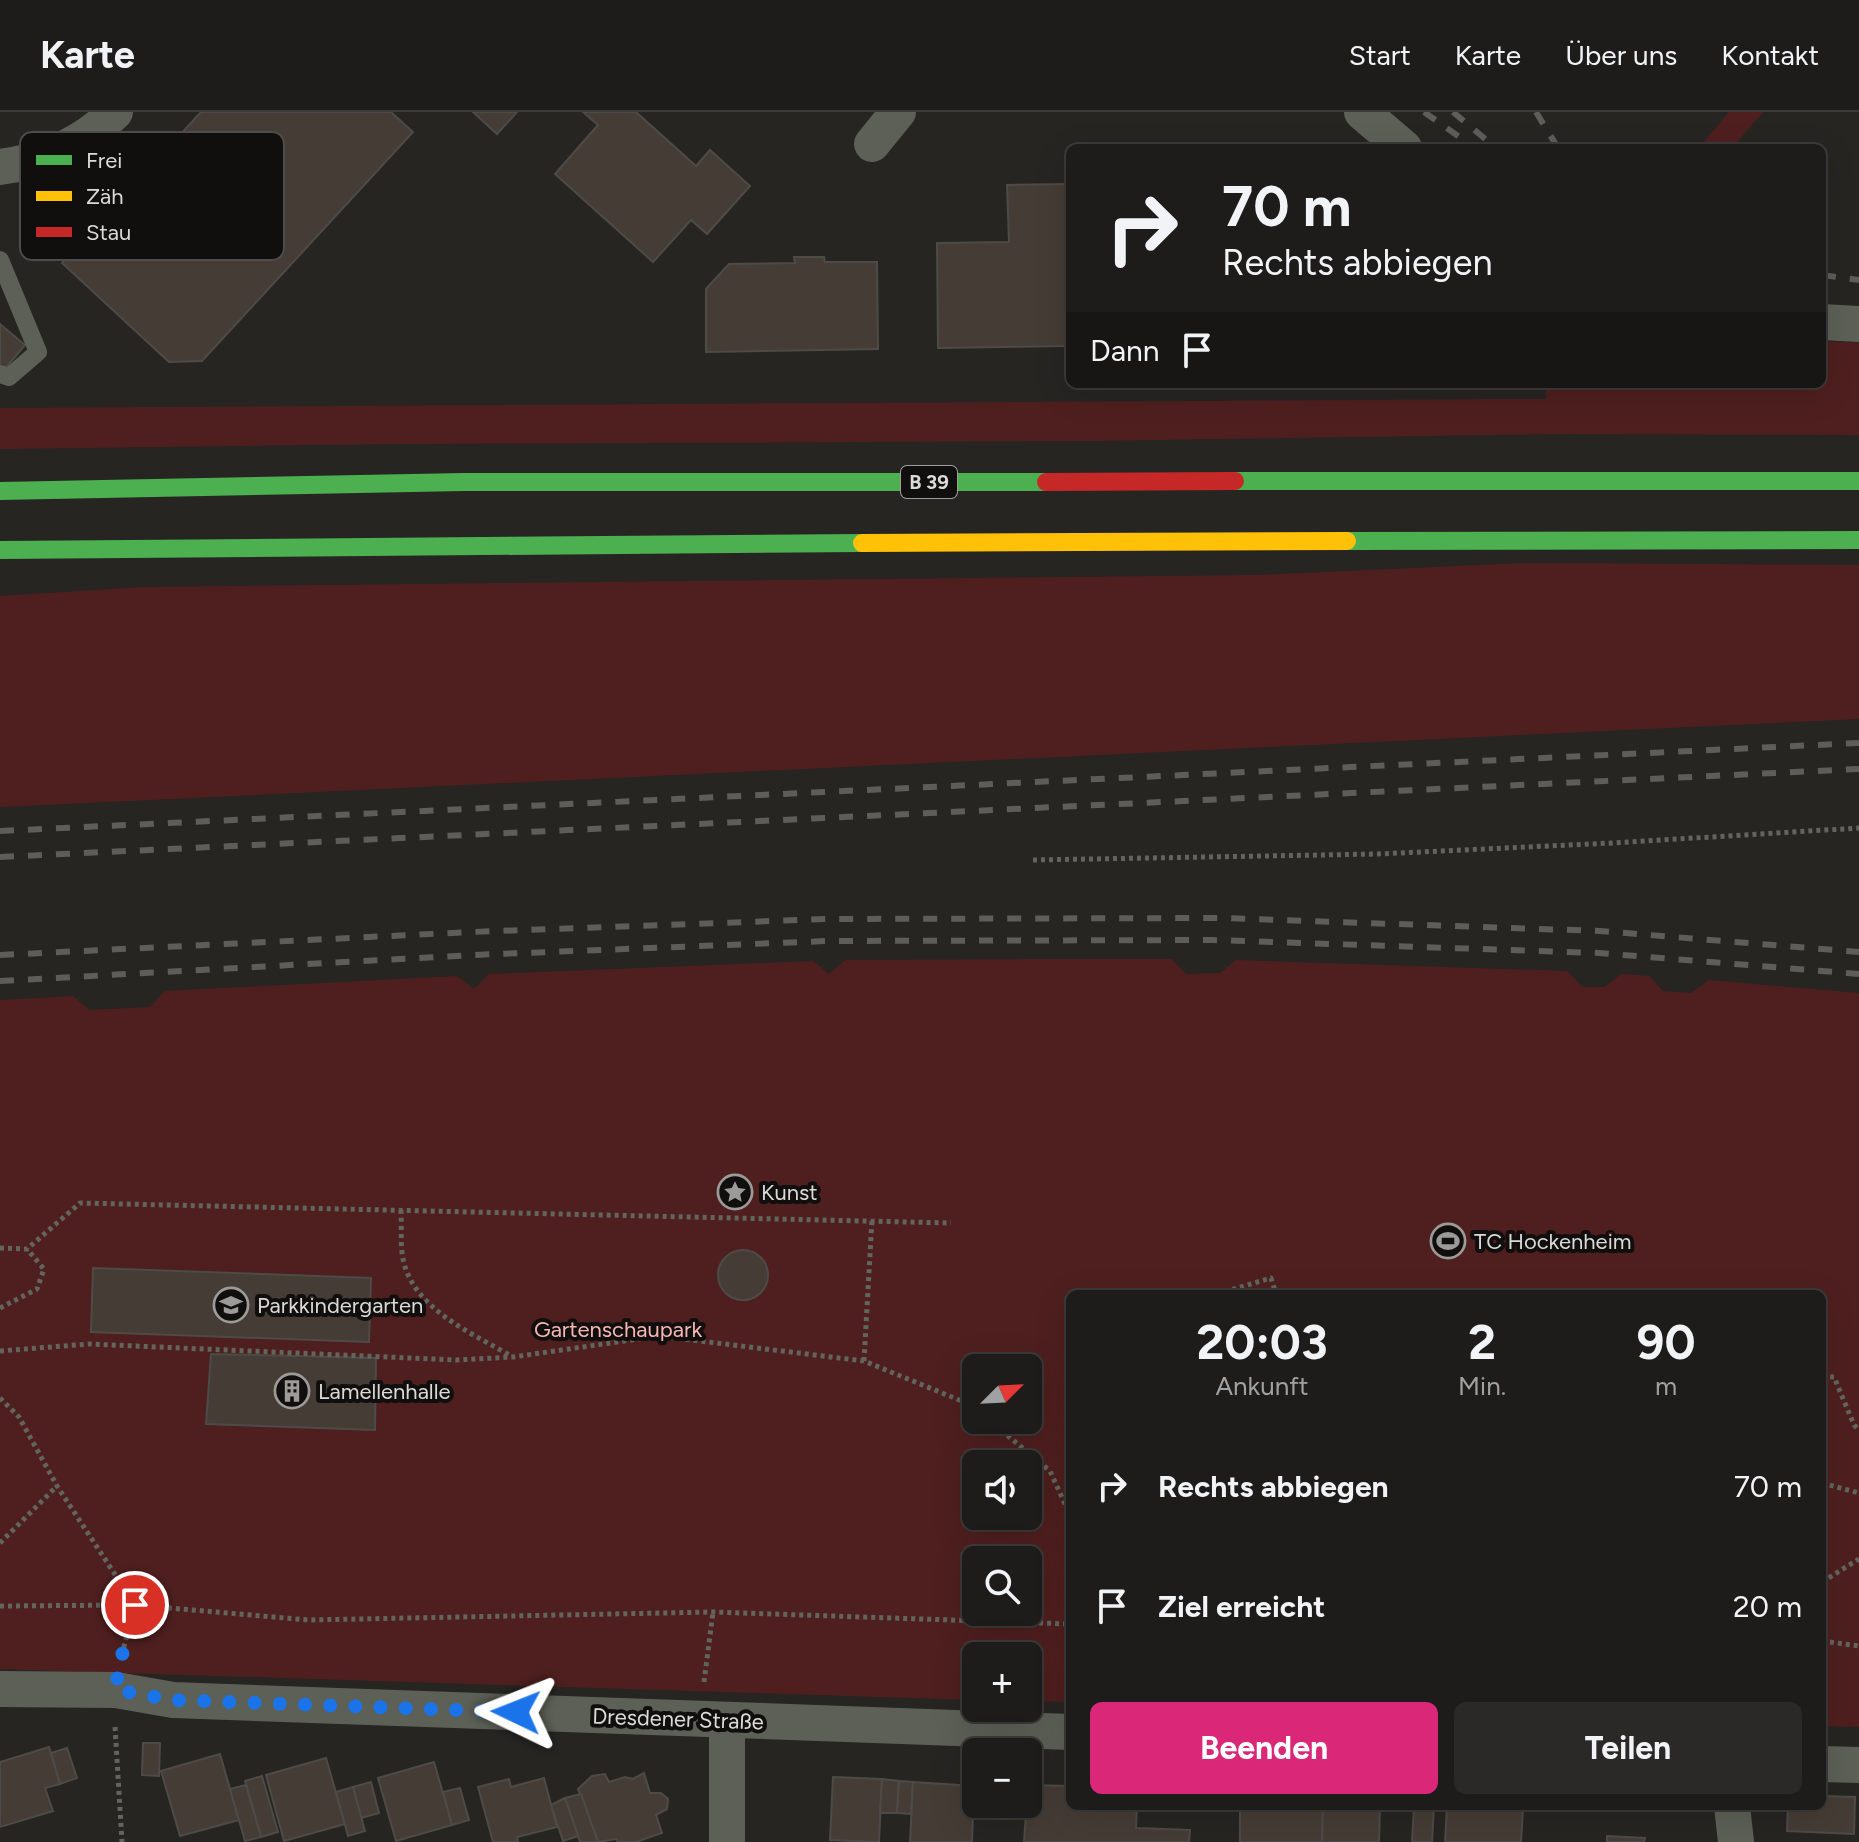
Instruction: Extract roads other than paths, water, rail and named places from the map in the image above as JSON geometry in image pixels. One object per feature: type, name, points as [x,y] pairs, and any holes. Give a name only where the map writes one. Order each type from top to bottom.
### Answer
[{"type":"highway","name":"B 39","points":[[0,491],[464,482],[1859,481]]},
{"type":"highway","points":[[0,550],[488,544],[1859,540]]},
{"type":"highway","points":[[0,557],[27,549]]},
{"type":"street","points":[[90,132],[115,112]]},
{"type":"street","points":[[872,144],[898,112]]},
{"type":"street","points":[[1362,112],[1399,144]]},
{"type":"street","points":[[0,167],[20,164]]},
{"type":"street","points":[[1826,322],[1859,324]]},
{"type":"street","name":"Dresdener Straße","points":[[0,1689],[116,1690],[173,1700],[1066,1732]]},
{"type":"street","points":[[715,1720],[727,1842]]},
{"type":"street","points":[[1826,1764],[1859,1765]]},
{"type":"street","points":[[1732,1810],[1736,1842]]},
{"type":"lane","points":[[0,260],[38,352],[9,377],[0,374]]},
{"type":"railway","points":[[1424,112],[1469,144]]},
{"type":"railway","points":[[1453,112],[1491,144]]},
{"type":"railway","points":[[1536,112],[1556,144]]},
{"type":"railway","points":[[1826,276],[1859,280]]},
{"type":"railway","points":[[0,831],[1859,743]]},
{"type":"railway","points":[[0,857],[1859,769]]},
{"type":"railway","points":[[0,955],[472,932],[827,919],[1221,918],[1600,931],[1859,952]]},
{"type":"railway","points":[[0,981],[473,955],[828,941],[1213,940],[1599,953],[1859,974]]},
{"type":"place","name":"Kunst","points":[[735,1192]]},
{"type":"place","name":"TC Hockenheim","points":[[1448,1241]]},
{"type":"place","name":"Parkkindergarten","points":[[231,1305]]},
{"type":"place","name":"Lamellenhalle","points":[[292,1391]]},
{"type":"park label","name":"Gartenschaupark","points":[[618,1329]]}]
